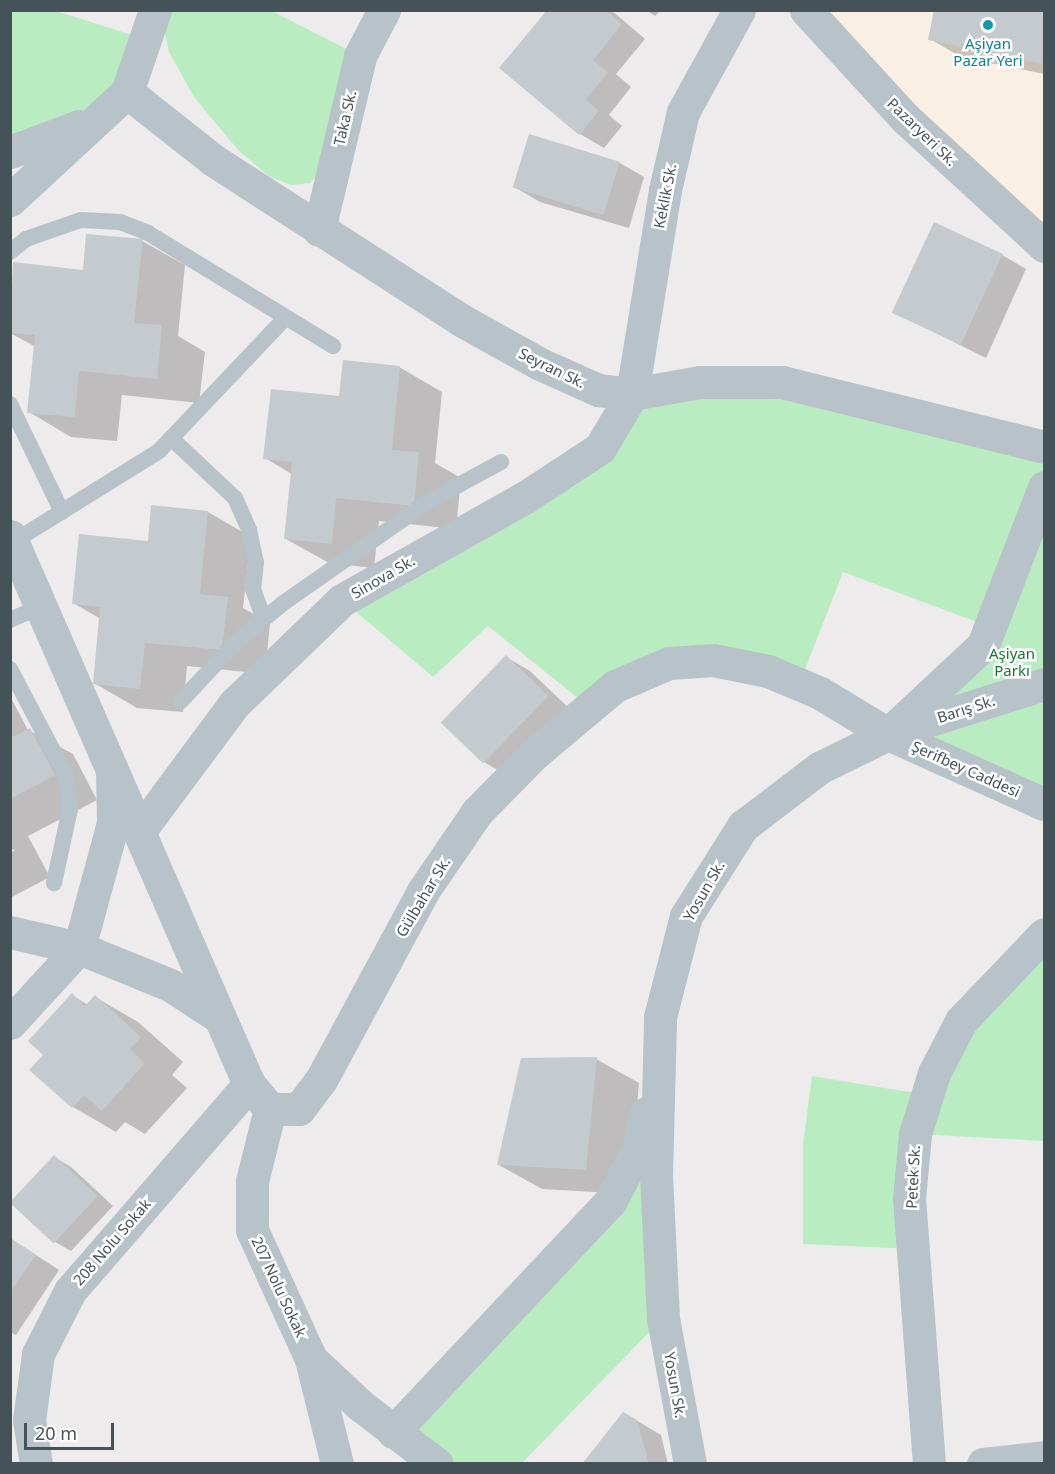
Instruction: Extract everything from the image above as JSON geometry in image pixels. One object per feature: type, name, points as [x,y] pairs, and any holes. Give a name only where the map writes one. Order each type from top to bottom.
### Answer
[{"type":"street","points":[[10,200],[92,121],[127,92],[155,10]]},
{"type":"street","name":"Taka Sk.","points":[[319,230],[360,56],[384,10]]},
{"type":"street","name":"Keklik Sk.","points":[[632,394],[665,190],[683,112],[738,10]]},
{"type":"street","name":"Pazaryeri Sk.","points":[[806,10],[905,118],[1044,246]]},
{"type":"street","name":"Seyran Sk.","points":[[127,92],[213,160],[461,320],[540,364],[598,390],[632,394],[700,382],[782,382],[1044,447]]},
{"type":"street","points":[[10,152],[92,121]]},
{"type":"street","name":"Sinova Sk.","points":[[139,831],[234,704],[342,600],[527,495],[600,448],[632,394]]},
{"type":"street","name":"Yosun Sk.","points":[[690,1464],[663,1318],[656,1174],[660,1017],[686,916],[743,826],[819,768],[888,734],[983,645],[1044,487]]},
{"type":"street","points":[[12,539],[249,1084],[270,1109]]},
{"type":"street","name":"Gülbahar Sk.","points":[[270,1109],[299,1109],[321,1080],[423,891],[477,812],[534,754],[615,686],[669,663],[713,660],[768,672],[820,693],[888,734]]},
{"type":"street","name":"Barış Sk.","points":[[888,734],[1044,684]]},
{"type":"street","name":"Şerifbey Caddesi","points":[[888,734],[1044,804]]},
{"type":"street","points":[[10,1023],[79,948],[113,823],[112,772]]},
{"type":"street","points":[[10,932],[79,948],[170,985],[219,1017]]},
{"type":"street","name":"Petek Sk.","points":[[929,1464],[909,1199],[915,1134],[934,1073],[961,1021],[1044,934]]},
{"type":"street","points":[[393,1432],[610,1202],[639,1147],[660,1017]]},
{"type":"street","name":"208 Nolu Sokak","points":[[36,1464],[29,1420],[38,1354],[70,1291],[249,1084]]},
{"type":"street","name":"207 Nolu Sokak","points":[[270,1109],[252,1181],[252,1230],[311,1359],[337,1464]]},
{"type":"street","points":[[311,1359],[393,1432],[437,1464]]},
{"type":"street","points":[[983,1464],[1044,1456]]},
{"type":"lane","points":[[10,252],[26,239],[81,220],[120,222],[148,232],[333,346]]},
{"type":"lane","points":[[12,539],[62,512],[159,450],[285,318]]},
{"type":"lane","points":[[10,404],[62,512]]},
{"type":"lane","points":[[171,438],[235,498],[249,530],[256,562],[255,603],[264,619]]},
{"type":"lane","points":[[180,702],[234,644],[335,563],[429,501],[501,462]]},
{"type":"lane","points":[[10,620],[41,606]]},
{"type":"lane","points":[[10,669],[66,775],[70,809],[54,883]]},
{"type":"shaded area","points":[[809,11],[1044,11],[1044,246]]},
{"type":"green space","points":[[11,11],[56,11],[148,40],[127,92],[11,152]]},
{"type":"green space","points":[[160,11],[272,11],[360,56],[323,169],[310,183],[292,185],[270,177],[239,151],[194,97],[169,52]]},
{"type":"green space","name":"Aşiyan Parkı","points":[[700,382],[1044,447],[1044,804],[888,734],[990,627],[843,572],[799,685],[713,660],[589,707],[488,626],[433,677],[342,600],[527,496],[632,394]]},
{"type":"green space","points":[[1044,934],[1044,1141],[915,1134],[913,1249],[803,1244],[803,1145],[812,1076],[927,1095]]},
{"type":"green space","points":[[639,1147],[663,1318],[522,1463],[437,1463],[393,1432]]},
{"type":"building","points":[[547,10],[606,10],[622,24],[593,60],[608,72],[586,100],[599,111],[579,135],[499,68]]},
{"type":"building","name":"Aşiyan Pazar Yeri","points":[[934,10],[1044,10],[1044,64],[928,40]]},
{"type":"building","points":[[529,134],[620,162],[603,215],[513,188]]},
{"type":"building","points":[[934,222],[1003,254],[961,345],[892,313]]},
{"type":"building","points":[[86,234],[143,239],[134,323],[162,325],[157,379],[79,371],[75,417],[27,413],[35,335],[10,333],[13,262],[83,270]]},
{"type":"building","points":[[343,360],[400,366],[392,450],[419,452],[414,506],[336,498],[332,544],[284,539],[292,462],[263,459],[271,389],[339,396]]},
{"type":"building","points":[[151,505],[208,511],[200,594],[228,597],[222,650],[145,643],[140,689],[93,684],[100,607],[72,604],[79,534],[148,541]]},
{"type":"building","points":[[506,655],[548,696],[483,764],[441,723]]},
{"type":"building","points":[[30,728],[55,775],[10,799],[10,738]]},
{"type":"building","points":[[72,993],[85,1006],[95,995],[141,1037],[130,1049],[145,1063],[102,1111],[84,1095],[72,1108],[29,1070],[43,1055],[28,1041]]},
{"type":"building","points":[[597,1057],[586,1170],[497,1165],[521,1058]]},
{"type":"building","points":[[54,1155],[98,1196],[54,1243],[10,1202]]},
{"type":"building","points":[[10,1238],[36,1255],[10,1293]]},
{"type":"building","points":[[623,1412],[637,1420],[649,1464],[582,1464]]},
{"type":"place","name":"Aşiyan Pazar Yeri","points":[[988,25]]}]
